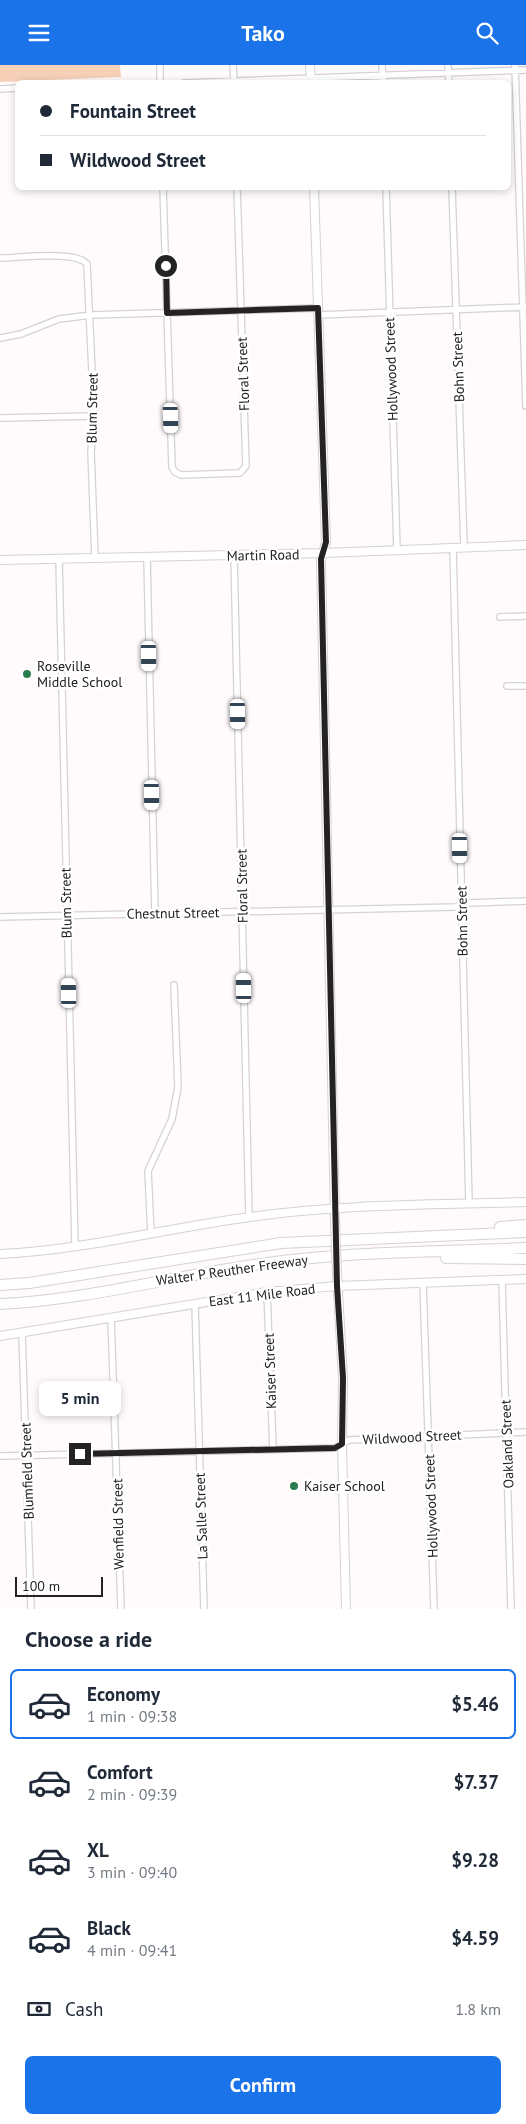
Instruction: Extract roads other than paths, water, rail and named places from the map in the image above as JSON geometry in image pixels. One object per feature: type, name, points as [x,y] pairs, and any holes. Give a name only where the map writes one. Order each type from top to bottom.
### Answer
[{"type":"highway","points":[[450,1235],[486,1228],[526,1225]]},
{"type":"highway","name":"Walter P Reuther Freeway","points":[[0,1285],[29,1283],[281,1243],[526,1232]]},
{"type":"highway","name":"Walter P Reuther Freeway","points":[[0,1305],[80,1295],[255,1265],[353,1256],[526,1248]]},
{"type":"highway","points":[[353,1256],[376,1261],[451,1258],[526,1259]]},
{"type":"street","points":[[160,65],[160,80]]},
{"type":"street","points":[[233,65],[234,80]]},
{"type":"street","points":[[310,65],[311,80],[515,68],[526,70]]},
{"type":"street","points":[[382,65],[382,80]]},
{"type":"street","points":[[448,65],[449,80]]},
{"type":"street","points":[[515,68],[526,406]]},
{"type":"street","points":[[0,89],[15,89]]},
{"type":"street","points":[[164,190],[167,313]]},
{"type":"street","name":"Floral Street","points":[[167,313],[172,467],[180,475],[238,473],[244,470],[246,457],[237,190]]},
{"type":"street","points":[[314,190],[326,542],[321,559],[337,1286],[343,1378],[342,1444],[346,1609]]},
{"type":"street","name":"Hollywood Street","points":[[386,190],[397,550]]},
{"type":"street","name":"Bohn Street","points":[[452,190],[464,547]]},
{"type":"street","name":"Blum Street","points":[[0,258],[72,256],[84,260],[89,269],[94,416],[91,453],[95,558]]},
{"type":"street","points":[[0,338],[21,334],[59,319],[91,315],[241,310],[390,312],[524,307]]},
{"type":"street","points":[[0,418],[94,416]]},
{"type":"street","name":"Martin Road","points":[[0,560],[324,553],[526,545]]},
{"type":"street","name":"Bohn Street","points":[[453,548],[469,1204]]},
{"type":"street","name":"Floral Street","points":[[234,555],[250,1217]]},
{"type":"street","points":[[146,557],[155,914]]},
{"type":"street","name":"Blum Street","points":[[59,559],[75,1247]]},
{"type":"street","points":[[500,617],[526,616]]},
{"type":"street","points":[[506,686],[526,686]]},
{"type":"street","name":"Chestnut Street","points":[[0,917],[329,910],[526,901]]},
{"type":"street","points":[[151,1234],[148,1171],[172,1119],[178,1087],[174,985]]},
{"type":"street","points":[[0,1254],[75,1247],[250,1217],[335,1209],[526,1202]]},
{"type":"street","name":"East 11 Mile Road","points":[[0,1336],[267,1292],[337,1286],[526,1279]]},
{"type":"street","name":"Oakland Street","points":[[502,1280],[511,1609]]},
{"type":"street","name":"Hollywood Street","points":[[424,1283],[434,1609]]},
{"type":"street","name":"Kaiser Street","points":[[267,1292],[273,1449]]},
{"type":"street","name":"La Salle Street","points":[[196,1303],[204,1609]]},
{"type":"street","name":"Wenfield Street","points":[[111,1318],[121,1609]]},
{"type":"street","name":"Blumfield Street","points":[[22,1333],[31,1609]]},
{"type":"street","name":"Wildwood Street","points":[[0,1456],[335,1448],[348,1440],[526,1432]]},
{"type":"place","name":"Roseville Middle School","points":[[27,674]]},
{"type":"place","name":"Kaiser School","points":[[294,1486]]}]
